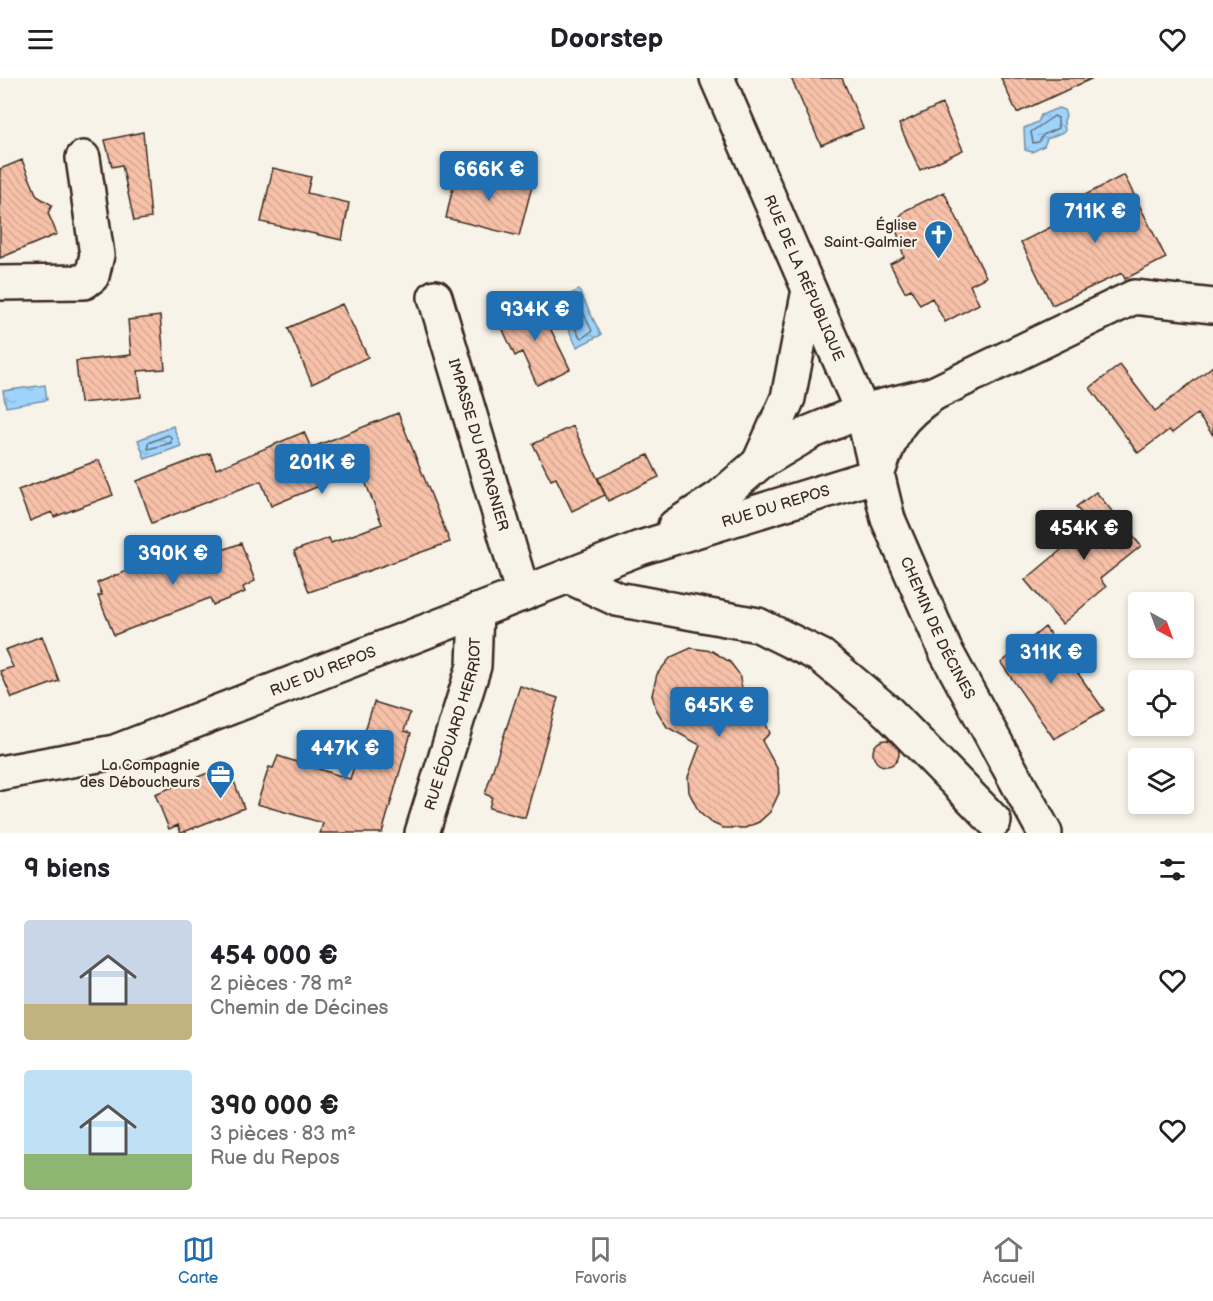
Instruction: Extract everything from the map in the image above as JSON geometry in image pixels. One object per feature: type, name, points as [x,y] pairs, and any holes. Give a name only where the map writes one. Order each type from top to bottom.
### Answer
[{"type":"street","name":"RUE DE LA RÉPUBLIQUE","points":[[717,78],[862,411]]},
{"type":"street","points":[[0,283],[84,282],[92,276],[97,255],[83,158]]},
{"type":"street","name":"RUE DU REPOS","points":[[759,463],[788,398],[809,290]]},
{"type":"street","name":"IMPASSE DU ROTAGNIER","points":[[435,297],[523,594]]},
{"type":"street","points":[[877,475],[892,431],[910,410],[933,394],[1134,297],[1210,309]]},
{"type":"street","points":[[862,411],[933,394]]},
{"type":"street","name":"RUE DU REPOS","points":[[640,548],[720,497],[759,463],[811,432],[862,411]]},
{"type":"street","name":"CHEMIN DE DÉCINES","points":[[862,411],[888,519],[945,650],[1045,833]]},
{"type":"street","name":"RUE DU REPOS","points":[[0,773],[115,752],[640,548],[877,475]]},
{"type":"street","points":[[568,576],[616,599],[758,625],[821,656],[888,712],[994,821]]},
{"type":"street","name":"RUE ÉDOUARD HERRIOT","points":[[422,833],[474,666],[476,611]]},
{"type":"water","points":[[1058,108],[1064,110],[1066,115],[1065,131],[1047,139],[1044,146],[1032,152],[1025,150],[1024,128],[1038,122],[1041,115]]},
{"type":"water","points":[[579,290],[601,335],[577,347],[555,302]]},
{"type":"water","points":[[45,385],[47,400],[6,407],[3,391]]},
{"type":"water","points":[[173,426],[181,446],[145,459],[138,440]]},
{"type":"building","points":[[791,78],[842,78],[863,128],[821,145]]},
{"type":"building","points":[[1001,78],[1093,78],[1017,113]]},
{"type":"building","points":[[942,104],[963,150],[920,170],[899,124]]},
{"type":"building","points":[[143,132],[151,218],[134,221],[122,165],[112,167],[105,140]]},
{"type":"building","points":[[22,160],[37,196],[52,205],[48,213],[57,234],[0,258],[0,169]]},
{"type":"building","points":[[273,168],[311,177],[307,193],[349,203],[342,240],[261,222]]},
{"type":"building","points":[[457,169],[532,186],[519,236],[446,218]]},
{"type":"building","points":[[1124,175],[1166,258],[1125,279],[1122,273],[1052,305],[1021,242],[1089,208],[1083,196]]},
{"type":"building","name":"Église Saint-Galmier","points":[[944,192],[986,277],[970,285],[979,304],[945,322],[932,298],[920,305],[911,289],[905,292],[890,264],[904,257],[897,232],[900,216],[906,210]]},
{"type":"building","points":[[537,301],[570,369],[537,385],[522,352],[515,356],[498,319]]},
{"type":"building","points":[[342,304],[368,357],[312,384],[288,328]]},
{"type":"building","points":[[160,316],[165,369],[138,371],[141,397],[80,403],[76,361],[131,355],[128,320]]},
{"type":"building","points":[[1120,365],[1155,411],[1213,366],[1213,435],[1197,414],[1172,433],[1169,430],[1138,453],[1090,388]]},
{"type":"building","points":[[398,413],[450,542],[309,592],[294,551],[329,538],[331,543],[382,524],[360,469],[271,506],[261,481],[152,523],[137,481],[210,453],[216,469],[304,432],[311,448]]},
{"type":"building","points":[[573,426],[605,495],[572,511],[556,478],[551,480],[533,444]]},
{"type":"building","points":[[648,455],[659,477],[608,501],[598,478]]},
{"type":"building","points":[[99,460],[113,495],[54,517],[52,512],[30,521],[18,490]]},
{"type":"building","points":[[1096,492],[1141,546],[1100,579],[1106,587],[1062,624],[1025,580],[1091,525],[1076,507]]},
{"type":"building","points":[[241,543],[255,581],[243,587],[245,592],[213,605],[210,598],[114,635],[98,596],[102,595],[97,583],[183,548],[189,563]]},
{"type":"building","points":[[1045,627],[1104,710],[1054,739],[1001,663]]},
{"type":"building","points":[[42,636],[59,681],[12,698],[0,671],[13,667],[5,650]]},
{"type":"building","points":[[691,648],[712,651],[730,662],[739,674],[745,702],[757,704],[770,733],[762,741],[778,770],[779,793],[770,812],[759,822],[745,828],[723,828],[710,822],[699,812],[689,792],[688,777],[700,745],[667,727],[656,709],[652,695],[657,674],[671,657]]},
{"type":"building","points":[[520,686],[558,698],[525,818],[489,808],[492,797],[485,794]]},
{"type":"building","points":[[374,702],[410,713],[404,731],[411,733],[382,833],[320,833],[323,823],[257,804],[269,767],[273,768],[278,756],[350,779]]},
{"type":"building","points":[[886,740],[896,743],[899,753],[896,763],[886,766],[876,763],[873,753],[876,743]]},
{"type":"building","points":[[228,765],[244,808],[181,833],[178,825],[169,829],[155,794]]},
{"type":"place","name":"Église Saint-Galmier","points":[[938,260]]},
{"type":"place","name":"La Compagnie des Déboucheurs","points":[[221,800]]}]
